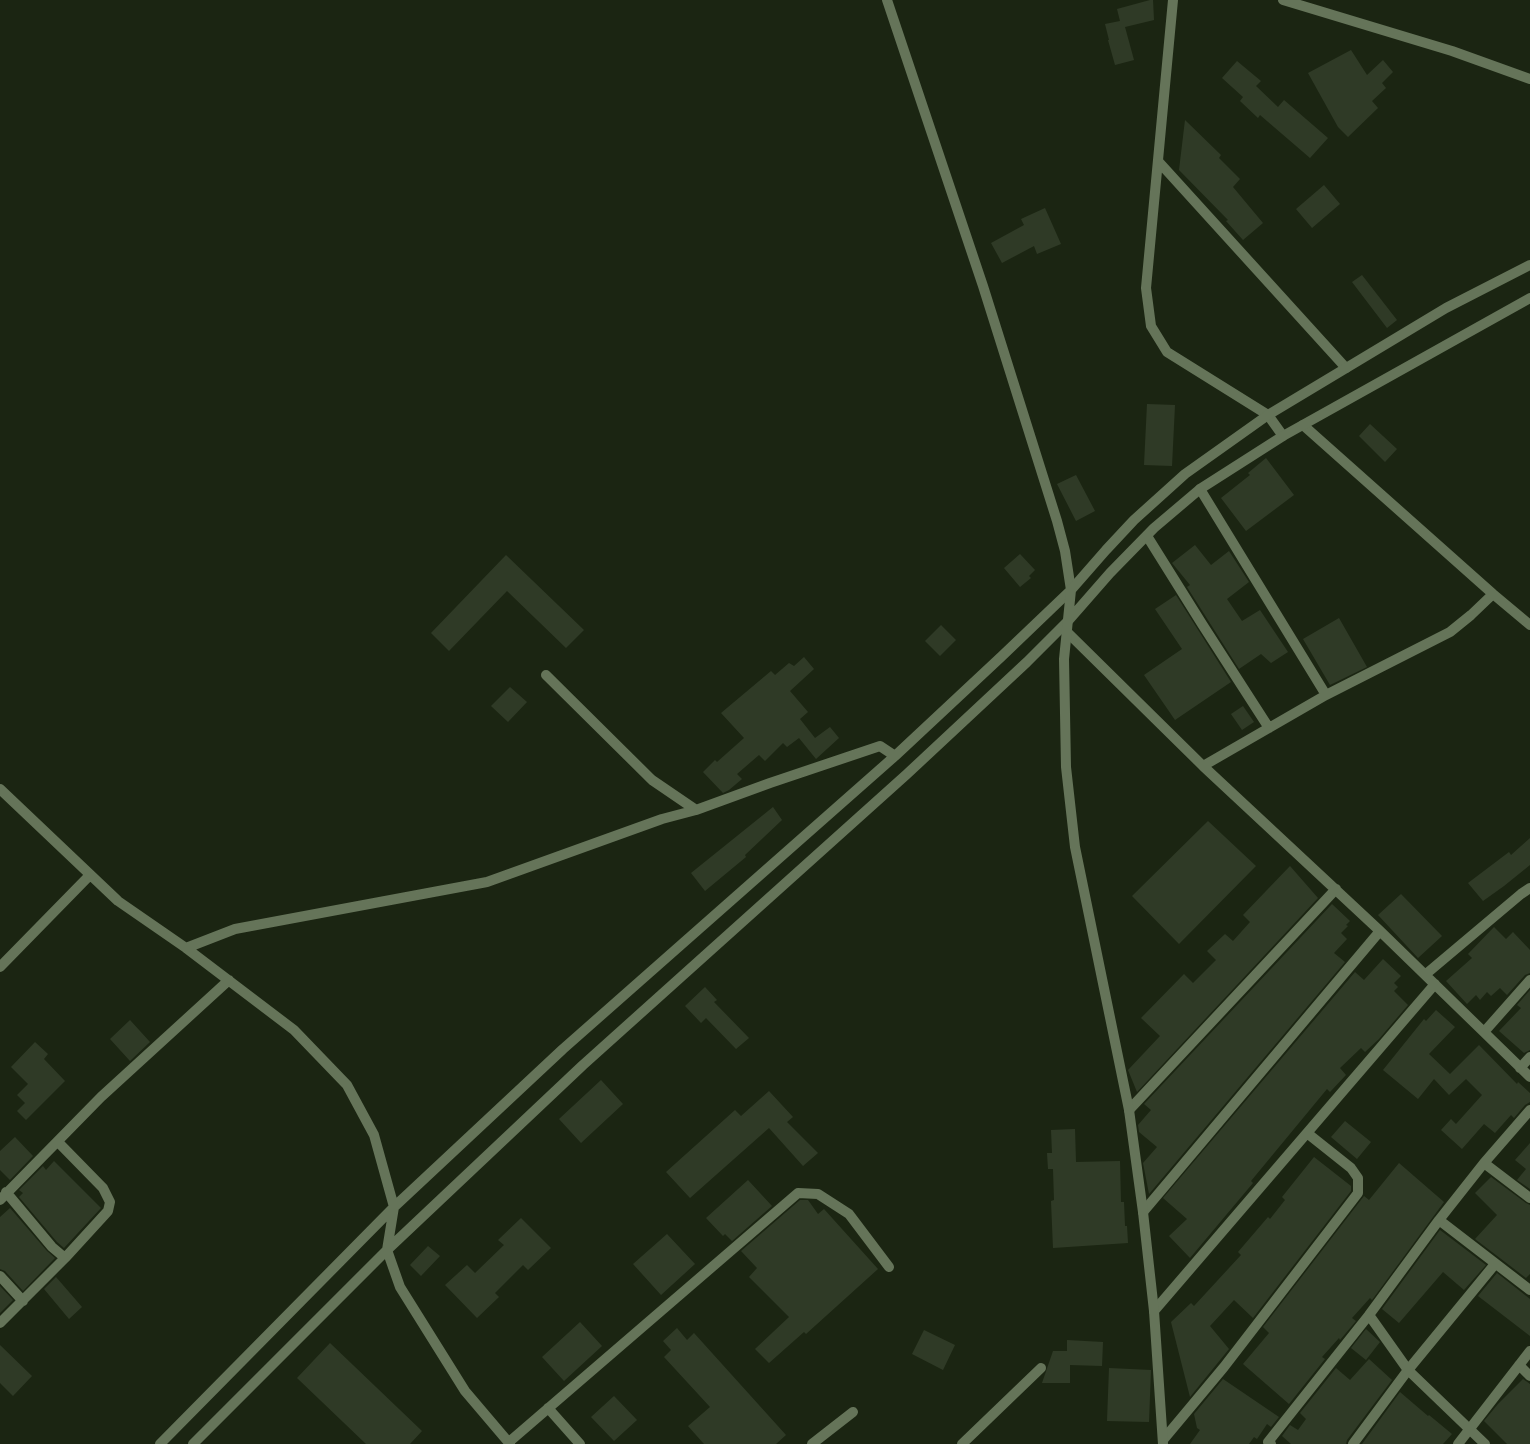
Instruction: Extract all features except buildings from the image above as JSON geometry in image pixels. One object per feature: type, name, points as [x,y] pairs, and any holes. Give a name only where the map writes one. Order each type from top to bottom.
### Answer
[{"type":"street","points":[[887,0],[980,276],[1065,551],[1071,590],[1064,659],[1066,767],[1075,847],[1130,1110],[1154,1311],[1163,1442]]},
{"type":"street","points":[[1173,0],[1146,288],[1152,326],[1167,352],[1268,415],[1284,436]]},
{"type":"street","points":[[1283,0],[1452,51],[1530,79]]},
{"type":"street","points":[[1158,161],[1346,368]]},
{"type":"street","points":[[160,1444],[394,1207],[563,1049],[894,756],[1002,656],[1071,590],[1134,520],[1185,474],[1268,415],[1446,308],[1530,266]]},
{"type":"street","points":[[193,1444],[387,1250],[583,1065],[907,774],[1027,662],[1068,622],[1110,572],[1154,528],[1200,489],[1284,436],[1530,298]]},
{"type":"street","points":[[1303,425],[1530,625]]},
{"type":"street","points":[[1200,489],[1326,694]]},
{"type":"street","points":[[1147,536],[1269,728]]},
{"type":"street","points":[[1203,766],[1326,694],[1450,632],[1493,594]]},
{"type":"street","points":[[1068,633],[1203,766],[1426,974],[1530,1077]]},
{"type":"street","points":[[546,674],[652,780],[696,810]]},
{"type":"street","points":[[186,948],[235,929],[488,882],[662,819],[696,810],[880,746],[894,756]]},
{"type":"street","points":[[0,789],[118,901],[186,948],[294,1030],[347,1085],[374,1135],[394,1207],[387,1250],[400,1287],[465,1391],[510,1443],[548,1408],[798,1193],[818,1194],[849,1214],[889,1267]]},
{"type":"street","points":[[0,966],[90,875]]},
{"type":"street","points":[[1426,974],[1530,888]]},
{"type":"street","points":[[1130,1110],[1336,889]]},
{"type":"street","points":[[1143,1212],[1380,931]]},
{"type":"street","points":[[65,1258],[52,1248],[3,1196],[101,1097],[229,980]]},
{"type":"street","points":[[1484,1032],[1530,980]]},
{"type":"street","points":[[1154,1311],[1435,984]]},
{"type":"street","points":[[1520,1068],[1530,1057]]},
{"type":"street","points":[[1271,1444],[1268,1442],[1369,1314],[1439,1220],[1484,1162],[1530,1110]]},
{"type":"street","points":[[1163,1442],[1224,1367],[1358,1193],[1358,1178],[1351,1168],[1307,1133]]},
{"type":"street","points":[[0,1323],[65,1258],[108,1211],[110,1202],[103,1188],[58,1142]]},
{"type":"street","points":[[1484,1162],[1530,1198]]},
{"type":"street","points":[[1439,1220],[1530,1290]]},
{"type":"street","points":[[1353,1444],[1408,1370],[1495,1264]]},
{"type":"street","points":[[0,1276],[23,1301]]},
{"type":"street","points":[[1369,1314],[1408,1370],[1485,1444]]},
{"type":"street","points":[[1458,1444],[1530,1351]]},
{"type":"street","points":[[1519,1365],[1530,1376]]},
{"type":"street","points":[[962,1444],[1041,1368]]},
{"type":"street","points":[[548,1408],[580,1444]]},
{"type":"street","points":[[812,1444],[853,1412]]}]
